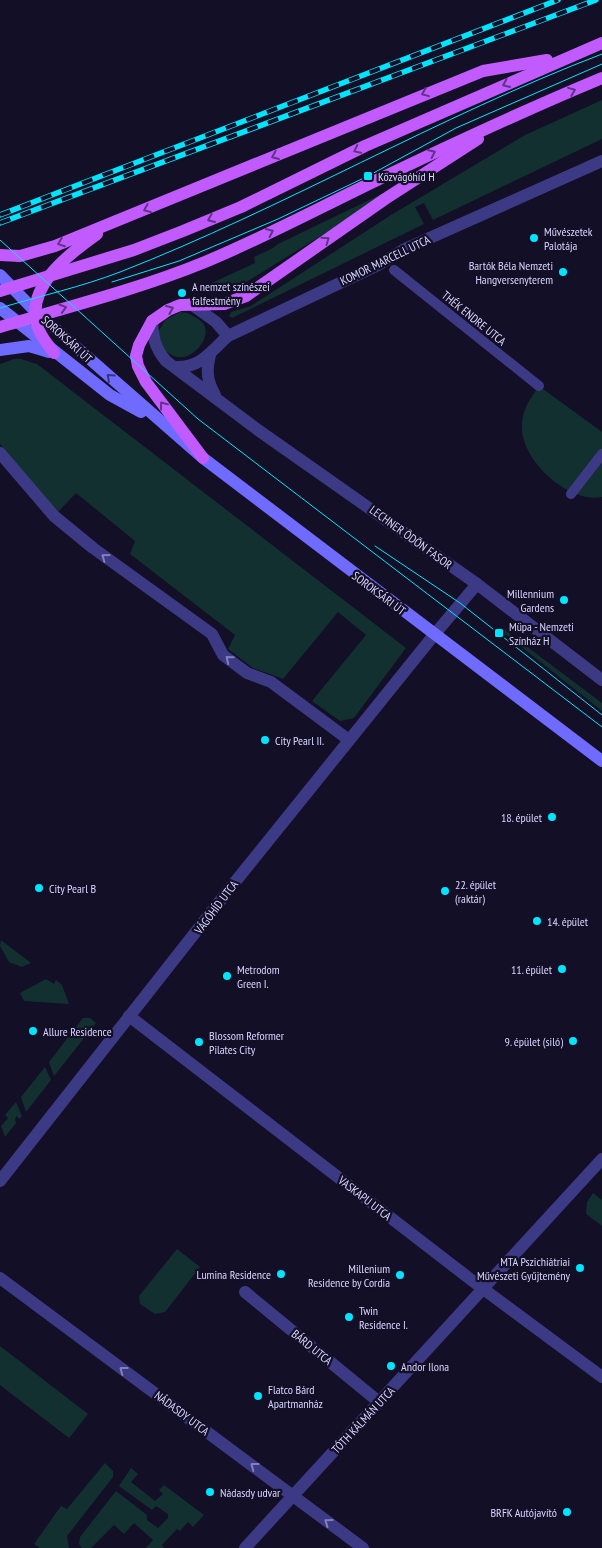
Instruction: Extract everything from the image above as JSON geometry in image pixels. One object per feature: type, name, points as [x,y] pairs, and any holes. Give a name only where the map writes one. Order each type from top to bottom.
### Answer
[{"type":"main road","points":[[0,291],[134,250],[241,206],[365,146],[566,57],[602,43]]},
{"type":"main road","points":[[0,256],[28,255],[114,223],[483,71],[566,57]]},
{"type":"main road","points":[[0,327],[144,284],[204,262],[542,103],[602,78]]},
{"type":"main road","points":[[203,458],[146,382],[138,366],[136,356],[139,345],[152,321],[168,310],[180,305],[224,304],[246,296],[385,199],[489,133],[542,103]]},
{"type":"main road","points":[[54,353],[39,330],[36,312],[41,289],[55,266],[114,223]]},
{"type":"main road","name":"SOROKSÁRI ÚT","points":[[0,275],[36,312],[203,458],[602,762]]},
{"type":"main road","name":"SOROKSÁRI ÚT","points":[[0,308],[54,353],[110,395],[159,421]]},
{"type":"main road","points":[[0,350],[29,346],[54,353]]},
{"type":"street","name":"KOMOR MARCELL UTCA","points":[[176,367],[188,367],[198,364],[210,355],[228,336],[378,265],[405,249],[602,162]]},
{"type":"street","name":"THÉK ENDRE UTCA","points":[[394,270],[539,386]]},
{"type":"street","points":[[191,304],[216,322],[228,336]]},
{"type":"street","name":"LECHNER ÖDÖN FASOR","points":[[152,321],[153,340],[158,352],[166,361],[477,584],[602,680]]},
{"type":"street","points":[[210,355],[207,369],[208,382],[216,398]]},
{"type":"street","points":[[0,453],[54,516],[93,548],[212,634],[223,655],[247,673],[271,682],[349,740]]},
{"type":"street","points":[[571,494],[602,454]]},
{"type":"street","points":[[434,634],[477,584]]},
{"type":"street","name":"VÁGÓHÍD UTCA","points":[[0,1181],[434,634]]},
{"type":"street","name":"VASKAPU UTCA","points":[[130,1016],[483,1289],[602,1378]]},
{"type":"street","name":"TÓTH KÁLMÁN UTCA","points":[[245,1548],[602,1159]]},
{"type":"street","name":"NÁDASDY UTCA","points":[[0,1278],[363,1548]]},
{"type":"street","name":"BÁRD UTCA","points":[[245,1292],[379,1402]]},
{"type":"green space","points":[[602,100],[602,139],[433,220],[424,203],[415,207],[424,224],[232,318],[229,316],[231,312],[251,306],[391,215],[525,135]]},
{"type":"green space","points":[[392,189],[395,190],[243,284],[223,292],[203,287],[255,263],[254,257],[278,244]]},
{"type":"green space","points":[[180,312],[187,313],[198,319],[204,324],[206,330],[202,344],[197,350],[184,357],[177,357],[163,349],[158,332],[165,320]]},
{"type":"green space","points":[[14,359],[37,364],[406,648],[354,718],[340,721],[312,701],[366,635],[338,612],[283,679],[253,668],[228,649],[235,635],[130,554],[135,541],[76,493],[57,513],[0,444],[0,364]]},
{"type":"green space","points":[[539,386],[602,432],[602,497],[576,494],[562,487],[550,478],[530,454],[524,441],[522,422],[527,406]]},
{"type":"green space","points":[[501,627],[602,703],[602,711],[499,629]]},
{"type":"green space","points":[[1,940],[31,963],[22,967],[9,962],[0,946]]},
{"type":"green space","points":[[46,979],[54,984],[56,980],[62,985],[69,1004],[24,1001],[20,993]]},
{"type":"green space","points":[[83,1018],[90,1018],[96,1023],[54,1076],[49,1062]]},
{"type":"green space","points":[[45,1067],[51,1080],[26,1112],[21,1097]]},
{"type":"green space","points":[[16,1102],[22,1116],[19,1119],[17,1116],[15,1119],[16,1123],[5,1137],[1,1126],[8,1118],[5,1115]]},
{"type":"green space","points":[[593,1193],[602,1200],[602,1226],[586,1214],[587,1202]]},
{"type":"green space","points":[[177,1249],[200,1267],[165,1312],[155,1314],[140,1304],[139,1296]]},
{"type":"green space","points":[[0,1346],[88,1414],[69,1438],[0,1385]]},
{"type":"green space","points":[[105,1463],[113,1471],[113,1477],[67,1536],[69,1548],[40,1548],[34,1544],[61,1506],[67,1509]]},
{"type":"green space","points":[[131,1468],[138,1474],[131,1482],[155,1501],[163,1494],[159,1490],[164,1485],[204,1515],[193,1527],[188,1522],[180,1531],[177,1529],[162,1545],[164,1548],[146,1548],[153,1540],[134,1523],[124,1534],[114,1525],[91,1548],[82,1548],[79,1544],[80,1537],[116,1491],[147,1515],[147,1520],[158,1528],[168,1518],[168,1514],[156,1506],[152,1510],[119,1486]]},
{"type":"tram line","points":[[0,308],[120,272],[181,247],[480,106],[602,54]]},
{"type":"tram line","points":[[112,282],[179,261],[278,219],[368,176],[456,128],[602,64]]},
{"type":"tram line","points":[[0,240],[198,419],[602,727]]},
{"type":"tram line","points":[[375,546],[460,603],[602,715]]},
{"type":"railway","points":[[0,215],[558,0]]},
{"type":"railway","points":[[0,223],[596,0]]},
{"type":"place","name":"Közvágóhíd H","points":[[368,176]]},
{"type":"place","name":"Művészetek Palotája","points":[[534,238]]},
{"type":"place","name":"Bartók Béla Nemzeti Hangversenyterem","points":[[563,272]]},
{"type":"place","name":"A nemzet színészei falfestmény","points":[[182,293]]},
{"type":"place","name":"Millennium Gardens","points":[[564,600]]},
{"type":"place","name":"Müpa - Nemzeti Színház H","points":[[499,633]]},
{"type":"place","name":"City Pearl II.","points":[[265,740]]},
{"type":"place","name":"18. épület","points":[[552,817]]},
{"type":"place","name":"City Pearl B","points":[[39,888]]},
{"type":"place","name":"22. épület (raktár)","points":[[445,891]]},
{"type":"place","name":"14. épület","points":[[537,921]]},
{"type":"place","name":"11. épület","points":[[562,969]]},
{"type":"place","name":"Metrodom Green I.","points":[[227,976]]},
{"type":"place","name":"Allure Residence","points":[[33,1031]]},
{"type":"place","name":"9. épület (siló)","points":[[573,1041]]},
{"type":"place","name":"Blossom Reformer Pilates City","points":[[199,1042]]},
{"type":"place","name":"MTA Pszichiátriai Művészeti Gyűjtemény","points":[[580,1268]]},
{"type":"place","name":"Lumina Residence","points":[[281,1274]]},
{"type":"place","name":"Millenium Residence by Cordia","points":[[400,1275]]},
{"type":"place","name":"Twin Residence I.","points":[[349,1317]]},
{"type":"place","name":"Andor Ilona","points":[[391,1366]]},
{"type":"place","name":"Flatco Bárd Apartmanház","points":[[258,1396]]},
{"type":"place","name":"Nádasdy udvar","points":[[210,1492]]},
{"type":"place","name":"BRFK Autójavító","points":[[567,1512]]}]
